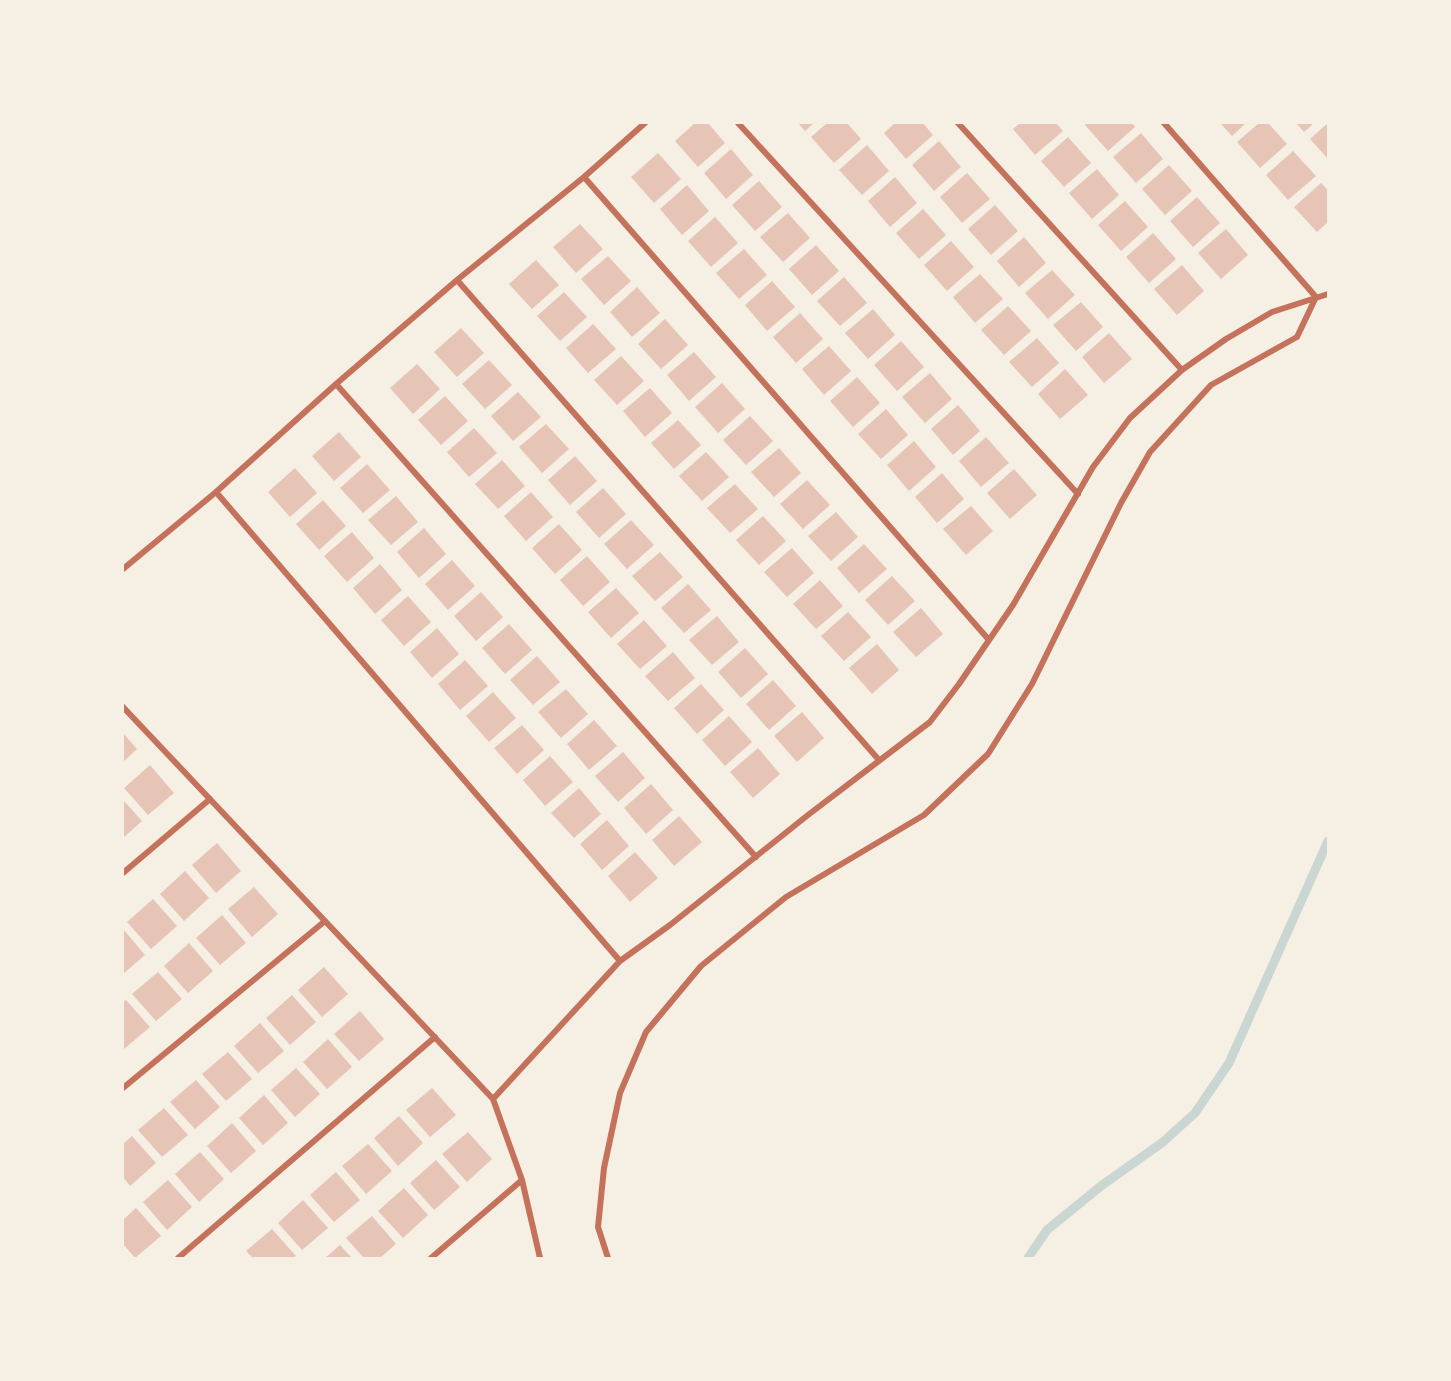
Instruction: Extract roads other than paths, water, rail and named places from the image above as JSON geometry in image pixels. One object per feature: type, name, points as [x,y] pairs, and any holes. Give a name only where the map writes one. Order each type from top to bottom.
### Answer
[{"type":"street","points":[[123,569],[216,492],[336,384],[457,280],[584,177],[645,123]]},
{"type":"street","points":[[738,123],[1078,494]]},
{"type":"street","points":[[958,123],[1182,370]]},
{"type":"street","points":[[1164,123],[1316,297]]},
{"type":"street","points":[[584,177],[988,640]]},
{"type":"street","points":[[457,280],[879,760]]},
{"type":"street","points":[[493,1099],[620,961],[670,925],[930,722],[959,684],[1013,604],[1094,467],[1130,418],[1182,370],[1227,339],[1272,312],[1328,294]]},
{"type":"street","points":[[608,1258],[598,1227],[604,1168],[620,1093],[646,1032],[701,966],[786,897],[924,815],[988,754],[1032,684],[1121,503],[1150,452],[1211,385],[1297,338],[1316,297]]},
{"type":"street","points":[[336,384],[756,857]]},
{"type":"street","points":[[216,492],[620,961]]},
{"type":"street","points":[[123,707],[493,1099],[522,1180],[540,1258]]},
{"type":"street","points":[[123,873],[210,799]]},
{"type":"street","points":[[123,1088],[325,921]]},
{"type":"street","points":[[178,1258],[435,1037]]},
{"type":"street","points":[[431,1258],[522,1180]]},
{"type":"waterway","points":[[1028,1258],[1047,1230],[1101,1186],[1163,1142],[1195,1113],[1229,1063],[1328,841]]}]
